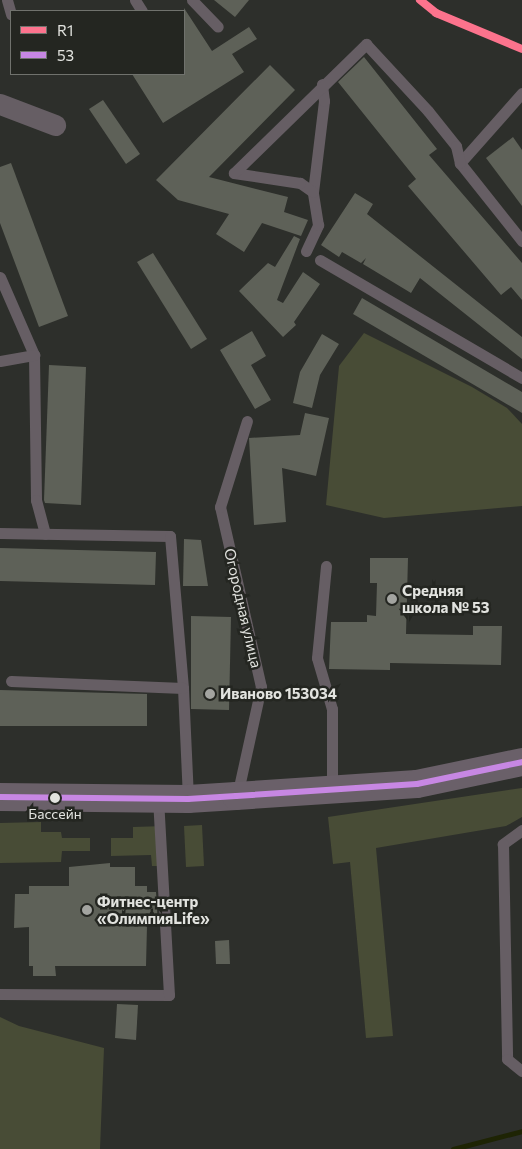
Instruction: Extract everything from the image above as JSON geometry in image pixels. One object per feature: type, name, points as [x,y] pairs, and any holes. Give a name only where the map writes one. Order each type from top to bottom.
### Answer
[{"type":"main road","points":[[0,797],[188,800],[417,784],[522,762]]},
{"type":"street","points":[[0,104],[55,125]]},
{"type":"lane","points":[[192,0],[218,27]]},
{"type":"lane","points":[[313,192],[300,183],[234,173],[272,139],[322,84],[366,44],[428,111],[456,146],[460,163],[522,241]]},
{"type":"lane","points":[[306,251],[318,225],[313,192],[324,101],[322,84]]},
{"type":"lane","points":[[460,163],[522,93]]},
{"type":"lane","points":[[320,260],[522,378]]},
{"type":"lane","points":[[0,277],[34,356],[36,500],[45,534]]},
{"type":"lane","points":[[0,361],[34,356]]},
{"type":"lane","name":"Огородная улица","points":[[236,796],[261,687],[220,507],[247,421]]},
{"type":"lane","points":[[0,533],[170,536],[184,688],[188,800]]},
{"type":"lane","points":[[326,566],[317,658],[332,709],[332,790]]},
{"type":"lane","points":[[11,681],[184,688]]},
{"type":"lane","points":[[0,994],[169,995],[158,799]]},
{"type":"lane","points":[[522,830],[504,844],[507,1059],[522,1071]]},
{"type":"green space","points":[[364,333],[472,387],[507,408],[522,424],[522,506],[384,518],[326,505],[339,366]]},
{"type":"green space","points":[[522,788],[522,817],[506,826],[376,848],[393,1036],[366,1038],[350,862],[333,864],[328,817]]},
{"type":"green space","points":[[41,822],[41,832],[61,832],[62,838],[90,838],[90,851],[62,851],[61,862],[0,863],[0,823]]},
{"type":"green space","points":[[202,825],[204,866],[186,867],[184,826]]},
{"type":"green space","points":[[165,826],[166,866],[152,866],[151,855],[111,856],[111,838],[133,838],[133,827]]},
{"type":"green space","points":[[0,1017],[19,1026],[104,1048],[100,1149],[0,1149]]},
{"type":"building","points":[[214,0],[249,0],[235,17]]},
{"type":"building","points":[[184,8],[212,51],[249,27],[257,39],[232,54],[244,72],[163,123],[133,75],[185,75]]},
{"type":"building","points":[[364,57],[437,149],[429,155],[522,263],[522,300],[511,287],[501,295],[408,186],[416,179],[338,82]]},
{"type":"building","points":[[270,65],[295,90],[209,177],[288,197],[284,212],[308,220],[301,236],[262,223],[244,252],[216,234],[229,214],[178,200],[156,180]]},
{"type":"building","points":[[103,100],[140,154],[126,164],[89,109]]},
{"type":"building","points":[[513,137],[522,150],[522,206],[486,158]]},
{"type":"building","points":[[11,163],[68,316],[39,327],[0,223],[0,167]]},
{"type":"building","points":[[355,193],[373,204],[367,214],[522,337],[522,359],[420,278],[411,293],[363,264],[366,258],[361,263],[342,252],[339,257],[321,245]]},
{"type":"building","points":[[294,236],[300,239],[277,300],[283,303],[303,272],[320,284],[294,322],[296,325],[283,337],[239,291],[268,263],[275,267]]},
{"type":"building","points":[[153,253],[207,339],[191,349],[137,262]]},
{"type":"building","points":[[362,298],[522,392],[522,413],[353,314]]},
{"type":"building","points":[[252,331],[266,356],[251,365],[271,400],[255,409],[220,350]]},
{"type":"building","points":[[322,334],[339,344],[320,375],[312,408],[293,403],[300,372]]},
{"type":"building","points":[[49,365],[86,367],[81,505],[45,503],[44,500]]},
{"type":"building","points":[[305,413],[329,418],[316,476],[282,468],[286,522],[254,525],[249,438],[300,435]]},
{"type":"building","points":[[184,539],[201,540],[208,586],[183,586]]},
{"type":"building","points":[[0,548],[156,552],[155,585],[0,581]]},
{"type":"building","name":"Средняя школа № 53","points":[[370,558],[408,558],[406,634],[473,635],[473,626],[502,626],[501,665],[390,663],[390,670],[329,669],[331,622],[367,622],[367,615],[376,616],[377,583],[370,583]]},
{"type":"building","points":[[191,616],[231,617],[229,710],[191,709]]},
{"type":"building","points":[[0,690],[147,694],[147,726],[0,726]]},
{"type":"building","name":"Фитнес-центр «ОлимпияLife»","points":[[110,863],[110,867],[135,867],[135,886],[147,886],[147,892],[156,892],[158,926],[147,926],[146,966],[55,966],[56,976],[33,976],[33,966],[29,966],[29,927],[14,928],[15,894],[29,894],[29,886],[69,886],[69,867]]},
{"type":"building","points":[[229,940],[230,964],[216,964],[215,941]]},
{"type":"building","points":[[117,1004],[138,1005],[136,1040],[115,1038]]},
{"type":"waterway","points":[[453,1149],[522,1131]]},
{"type":"transit line","name":"R1","points":[[420,0],[436,13],[522,49]]},
{"type":"transit line","name":"53","points":[[0,797],[188,799],[417,784],[522,762]]},
{"type":"place","name":"Средняя школа № 53","points":[[392,599]]},
{"type":"place","name":"Иваново 153034","points":[[210,694]]},
{"type":"place","name":"Бассейн","points":[[55,798]]},
{"type":"place","name":"Фитнес-центр «ОлимпияLife»","points":[[87,910]]}]
